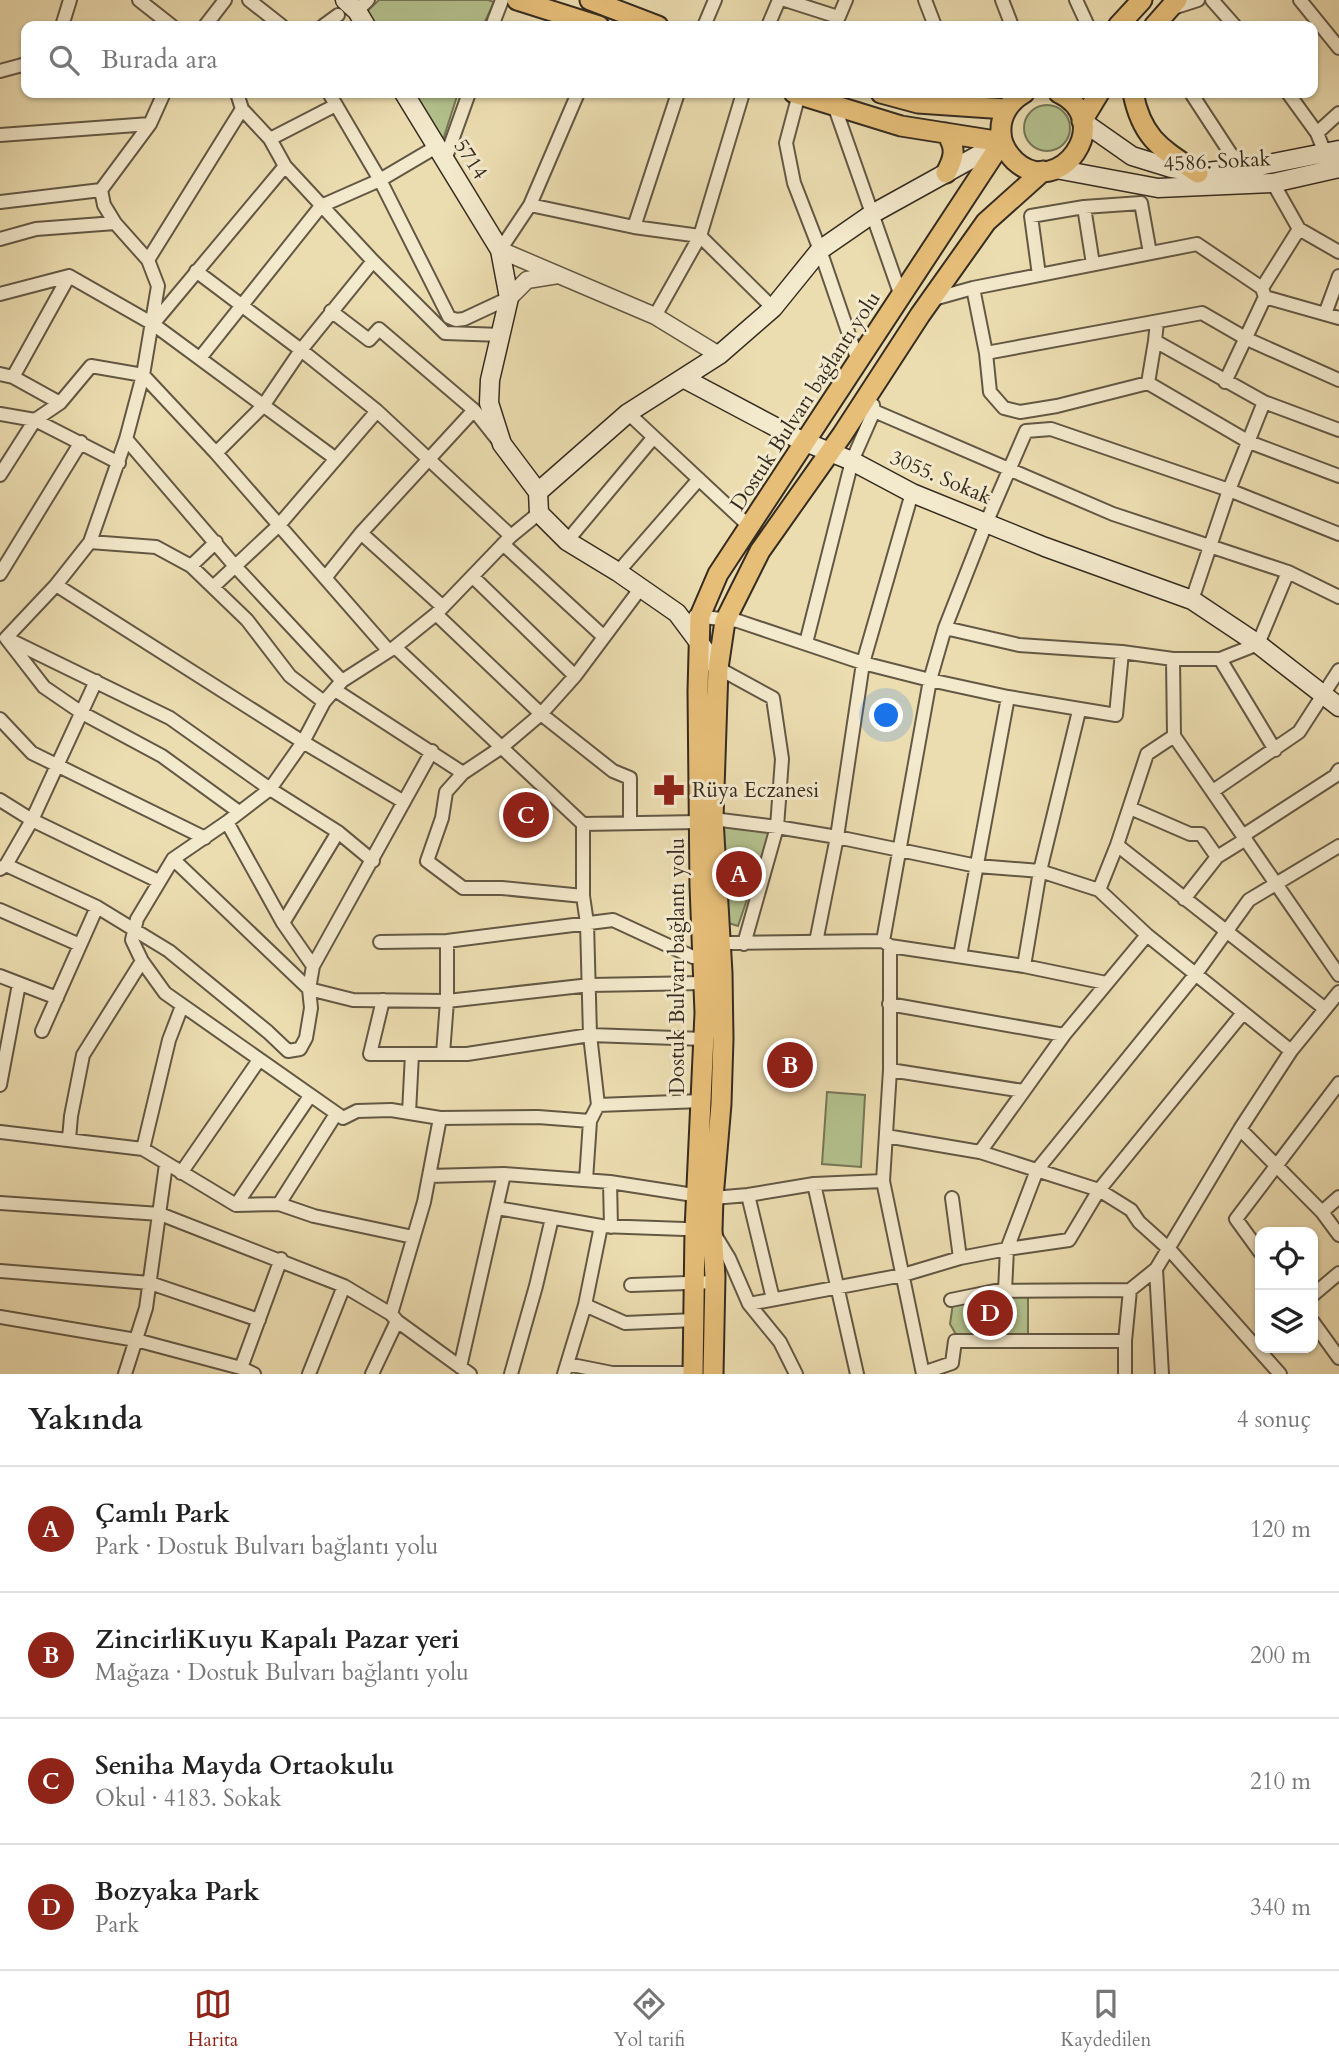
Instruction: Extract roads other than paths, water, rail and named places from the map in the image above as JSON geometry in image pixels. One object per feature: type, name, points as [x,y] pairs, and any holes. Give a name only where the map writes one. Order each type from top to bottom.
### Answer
[{"type":"main road","points":[[517,0],[583,21]]},
{"type":"main road","points":[[590,0],[623,5],[650,21]]},
{"type":"main road","points":[[1123,21],[1142,0]]},
{"type":"main road","name":"5714","points":[[407,98],[500,250]]},
{"type":"main road","points":[[812,98],[901,126],[1002,142]]},
{"type":"main road","points":[[900,98],[918,103],[965,100],[1006,109]]},
{"type":"main road","points":[[1018,98],[1006,109],[1000,131],[1002,142],[1008,154],[1018,164],[1030,169],[1050,170]]},
{"type":"main road","points":[[1067,98],[1072,101],[1083,121]]},
{"type":"main road","name":"Dostuk Bulvarı bağlantı yolu","points":[[705,1197],[721,1104],[723,1039],[719,943],[706,821],[718,668],[726,620],[760,551],[830,452],[930,300],[986,222],[1050,170],[1068,162],[1076,154],[1081,144],[1083,121],[1096,98]]},
{"type":"main road","points":[[1134,98],[1141,123],[1159,147],[1198,173]]},
{"type":"main road","name":"4586. Sokak","points":[[1083,121],[1132,156],[1198,173],[1332,152]]},
{"type":"main road","points":[[946,133],[954,152],[946,173]]},
{"type":"main road","points":[[538,492],[628,413],[719,355],[774,308],[820,250],[873,214],[1002,142]]},
{"type":"main road","name":"Dostuk Bulvarı bağlantı yolu","points":[[700,1374],[695,1283],[704,1230],[705,1197],[701,1101],[706,821],[700,616],[718,574],[1002,142]]},
{"type":"main road","name":"4586. Sokak","points":[[1050,170],[1158,188],[1273,183],[1339,168]]},
{"type":"main road","points":[[500,250],[509,298],[490,380],[489,403],[502,444],[538,492],[539,513],[567,541],[677,613],[718,668]]},
{"type":"main road","name":"3055. Sokak","points":[[683,378],[804,442],[852,461],[912,493],[1045,547],[1192,600],[1258,645],[1339,707]]},
{"type":"main road","name":"Dostuk Bulvarı bağlantı yolu","points":[[700,1374],[715,1282],[704,1230]]},
{"type":"street","points":[[64,21],[70,0]]},
{"type":"street","points":[[139,0],[166,21]]},
{"type":"street","points":[[209,21],[225,0]]},
{"type":"street","points":[[249,0],[276,21]]},
{"type":"street","points":[[494,21],[502,0]]},
{"type":"street","points":[[706,21],[715,0]]},
{"type":"street","points":[[770,21],[779,0]]},
{"type":"street","points":[[785,0],[835,21]]},
{"type":"street","points":[[837,21],[846,0]]},
{"type":"street","points":[[925,0],[933,21]]},
{"type":"street","points":[[1002,0],[1010,21]]},
{"type":"street","points":[[1076,0],[1086,21]]},
{"type":"street","points":[[1163,16],[1198,0]]},
{"type":"street","points":[[1212,0],[1231,21]]},
{"type":"street","points":[[1300,0],[1317,21]]},
{"type":"street","points":[[333,21],[355,10]]},
{"type":"street","points":[[1318,22],[1339,48]]},
{"type":"street","points":[[1328,35],[1339,26]]},
{"type":"street","points":[[0,71],[21,65]]},
{"type":"street","points":[[0,202],[101,190],[150,124],[162,98]]},
{"type":"street","points":[[239,98],[242,109],[270,139],[285,166],[373,261],[445,333],[502,335]]},
{"type":"street","points":[[332,98],[380,180],[449,317],[464,319],[509,298],[527,280],[559,275]]},
{"type":"street","points":[[200,358],[321,206],[440,154],[467,98]]},
{"type":"street","points":[[576,98],[530,205],[500,250],[655,316],[719,355]]},
{"type":"street","points":[[634,227],[676,98]]},
{"type":"street","points":[[655,316],[700,236],[741,98]]},
{"type":"street","points":[[796,98],[786,143],[794,183],[858,361]]},
{"type":"street","points":[[1194,98],[1240,168]]},
{"type":"street","points":[[1292,98],[1332,152]]},
{"type":"street","points":[[270,139],[336,105]]},
{"type":"street","points":[[834,105],[901,296]]},
{"type":"street","points":[[148,260],[242,109]]},
{"type":"street","points":[[1317,132],[1339,113]]},
{"type":"street","points":[[0,135],[150,124]]},
{"type":"street","points":[[153,324],[285,166]]},
{"type":"street","points":[[1273,183],[1299,229],[1339,252]]},
{"type":"street","points":[[3,636],[57,585],[90,542],[119,463],[143,375],[158,286],[148,260],[104,205],[101,190]]},
{"type":"street","points":[[1040,275],[1031,216],[1084,206],[1141,203],[1150,253]]},
{"type":"street","points":[[530,205],[634,227],[700,236],[774,308]]},
{"type":"street","points":[[1084,206],[1093,264]]},
{"type":"street","points":[[0,239],[36,229],[116,223]]},
{"type":"street","points":[[1226,382],[1247,338],[1263,293],[1299,229]]},
{"type":"street","points":[[930,300],[974,288],[1196,244],[1263,293],[1339,318]]},
{"type":"street","points":[[216,453],[263,406],[301,350],[373,261]]},
{"type":"street","points":[[196,271],[377,411],[428,458],[604,637]]},
{"type":"street","points":[[60,403],[7,376],[69,276]]},
{"type":"street","points":[[0,294],[69,276],[153,324],[336,459]]},
{"type":"street","points":[[1325,314],[1339,276]]},
{"type":"street","points":[[974,288],[990,392],[1004,408],[1020,412],[1057,406],[1148,383],[1250,442],[1339,476]]},
{"type":"street","points":[[331,311],[369,340],[379,329],[474,410],[502,444]]},
{"type":"street","points":[[986,353],[1202,313],[1247,338],[1339,380]]},
{"type":"street","points":[[1148,383],[1157,322]]},
{"type":"street","points":[[1155,341],[1264,402],[1339,430]]},
{"type":"street","points":[[0,475],[35,420],[60,403],[91,366],[143,375],[391,648],[583,824],[706,821],[777,827],[977,866],[1040,871],[1099,890],[1147,935],[1291,1051]]},
{"type":"street","points":[[806,643],[852,461],[874,411],[871,390]]},
{"type":"street","points":[[1192,600],[1229,490],[1264,402]]},
{"type":"street","points":[[325,578],[361,533],[474,410]]},
{"type":"street","points":[[213,587],[279,525],[377,411]]},
{"type":"street","points":[[874,411],[1113,514],[1289,572],[1339,597]]},
{"type":"street","points":[[628,413],[749,526]]},
{"type":"street","points":[[0,414],[35,420],[119,463]]},
{"type":"street","points":[[1125,1341],[955,1341],[952,1363],[923,1374],[883,1181],[890,1070],[886,944],[930,680],[945,628],[1026,431],[1051,429],[1229,490],[1339,534]]},
{"type":"street","points":[[567,541],[653,438]]},
{"type":"street","points":[[126,439],[338,685],[463,773]]},
{"type":"street","points":[[0,575],[81,442]]},
{"type":"street","points":[[618,572],[699,479]]},
{"type":"street","points":[[816,942],[837,837],[863,663],[912,493]]},
{"type":"street","points":[[539,513],[507,540],[439,610],[338,685],[324,702],[303,742],[270,789],[228,822],[173,859],[137,919],[132,940],[142,961],[165,993],[342,1118],[357,1111],[391,1110],[440,1118],[538,1117],[590,1121]]},
{"type":"street","points":[[361,533],[541,714],[613,771],[630,778],[630,822]]},
{"type":"street","points":[[90,542],[156,547],[191,566],[247,620],[290,676],[324,702]]},
{"type":"street","points":[[191,566],[216,542]]},
{"type":"street","points":[[945,628],[1019,645],[1122,652],[1173,659],[1220,659],[1258,645],[1289,572]]},
{"type":"street","points":[[473,577],[575,676]]},
{"type":"street","points":[[57,585],[303,742],[404,802]]},
{"type":"street","points":[[583,896],[502,888],[463,888],[427,861],[442,818],[446,792],[463,773],[502,747],[541,714],[575,676],[640,589]]},
{"type":"street","points":[[677,613],[738,621],[863,663],[930,680],[1008,698],[1116,715],[1122,652]]},
{"type":"street","points":[[3,636],[170,718],[270,789],[338,832],[373,861]]},
{"type":"street","points":[[3,636],[44,687],[82,713],[162,756],[239,813]]},
{"type":"street","points":[[1173,659],[1174,736],[1339,975]]},
{"type":"street","points":[[1220,659],[1275,750]]},
{"type":"street","points":[[718,668],[773,698],[782,759],[777,827],[744,944]]},
{"type":"street","points":[[1213,791],[1299,732],[1339,670]]},
{"type":"street","points":[[96,681],[32,820],[3,867],[97,906],[169,951],[288,1051],[300,1049],[306,1038],[313,966],[432,751]]},
{"type":"street","points":[[960,956],[1008,698]]},
{"type":"street","points":[[1024,966],[1040,871],[1079,710]]},
{"type":"street","points":[[0,719],[32,752],[205,838]]},
{"type":"street","points":[[1099,890],[1147,754],[1174,736]]},
{"type":"street","points":[[1184,899],[1217,858],[1335,776],[1339,770]]},
{"type":"street","points":[[0,800],[32,820],[158,881]]},
{"type":"street","points":[[1130,808],[1190,834],[1201,834],[1217,858]]},
{"type":"street","points":[[228,822],[283,923],[313,966]]},
{"type":"street","points":[[583,824],[583,896],[587,922],[590,1035],[598,1105],[590,1121],[586,1180]]},
{"type":"street","points":[[283,923],[338,832]]},
{"type":"street","points":[[1117,845],[1324,1008]]},
{"type":"street","points":[[1005,1291],[1007,1249],[1037,1170],[1195,975],[1249,900],[1339,846]]},
{"type":"street","points":[[173,859],[309,989],[353,1000],[447,1000],[590,985],[703,983]]},
{"type":"street","points":[[42,1031],[97,906]]},
{"type":"street","points":[[0,910],[80,946]]},
{"type":"street","points":[[380,943],[447,941],[614,920],[693,957]]},
{"type":"street","points":[[980,1152],[1064,1035],[1147,935]]},
{"type":"street","points":[[443,1054],[447,941]]},
{"type":"street","points":[[719,943],[886,944],[1024,966],[1107,983]]},
{"type":"street","points":[[69,1139],[83,1055],[142,961]]},
{"type":"street","points":[[0,976],[57,998]]},
{"type":"street","points":[[0,1085],[19,984]]},
{"type":"street","points":[[951,1300],[1005,1291],[1130,1290],[1156,1269],[1240,1129],[1291,1051],[1339,992]]},
{"type":"street","points":[[383,1000],[370,1054],[467,1054],[590,1035],[704,1038]]},
{"type":"street","points":[[889,1004],[1064,1035]]},
{"type":"street","points":[[143,1149],[169,1040],[182,1006]]},
{"type":"street","points":[[749,1304],[903,1275],[960,1258],[1069,1240],[1099,1190],[1243,1013]]},
{"type":"street","points":[[409,1113],[412,1054]]},
{"type":"street","points":[[181,1173],[259,1060]]},
{"type":"street","points":[[890,1070],[1023,1091]]},
{"type":"street","points":[[1255,1245],[1236,1219],[1339,1083]]},
{"type":"street","points":[[236,1205],[310,1096]]},
{"type":"street","points":[[598,1105],[701,1101]]},
{"type":"street","points":[[279,1204],[336,1114]]},
{"type":"street","points":[[377,1372],[424,1202],[440,1118]]},
{"type":"street","points":[[1240,1129],[1322,1212],[1339,1235]]},
{"type":"street","points":[[0,1132],[143,1149],[236,1205],[279,1204],[314,1216],[413,1237]]},
{"type":"street","points":[[886,1136],[980,1152],[1099,1190],[1131,1210],[1139,1222],[1169,1249],[1280,1374]]},
{"type":"street","points":[[127,1374],[146,1308],[166,1164]]},
{"type":"street","points":[[429,1176],[504,1174],[586,1180],[705,1197],[748,1195],[814,1184],[883,1181]]},
{"type":"street","points":[[0,1203],[160,1214],[281,1259],[344,1286],[394,1317],[465,1370],[504,1174]]},
{"type":"street","points":[[610,1182],[606,1227],[565,1369],[612,1373],[700,1374]]},
{"type":"street","points":[[814,1184],[857,1374]]},
{"type":"street","points":[[748,1195],[773,1299]]},
{"type":"street","points":[[1322,1212],[1339,1197]]},
{"type":"street","points":[[952,1198],[960,1258]]},
{"type":"street","points":[[497,1208],[606,1227],[704,1230],[729,1258],[749,1304],[780,1342],[796,1374]]},
{"type":"street","points":[[511,1374],[552,1218]]},
{"type":"street","points":[[242,1368],[281,1259]]},
{"type":"street","points":[[1156,1269],[1162,1374]]},
{"type":"street","points":[[0,1271],[150,1283],[259,1320]]},
{"type":"street","points":[[1318,1291],[1339,1273]]},
{"type":"street","points":[[631,1285],[715,1282]]},
{"type":"street","points":[[309,1374],[344,1286]]},
{"type":"street","points":[[1125,1374],[1130,1290]]},
{"type":"street","points":[[585,1305],[625,1323],[695,1320]]},
{"type":"street","points":[[0,1317],[135,1340],[242,1368],[254,1374]]},
{"type":"street","points":[[1318,1329],[1339,1358]]},
{"type":"place","name":"Rüya Eczanesi","points":[[669,790]]},
{"type":"place","name":"Seniha Mayda Ortaokulu","points":[[526,815]]},
{"type":"place","name":"Çamlı Park","points":[[739,874]]},
{"type":"place","name":"ZincirliKuyu Kapalı Pazar yeri","points":[[790,1065]]},
{"type":"place","name":"Bozyaka Park","points":[[990,1313]]}]
